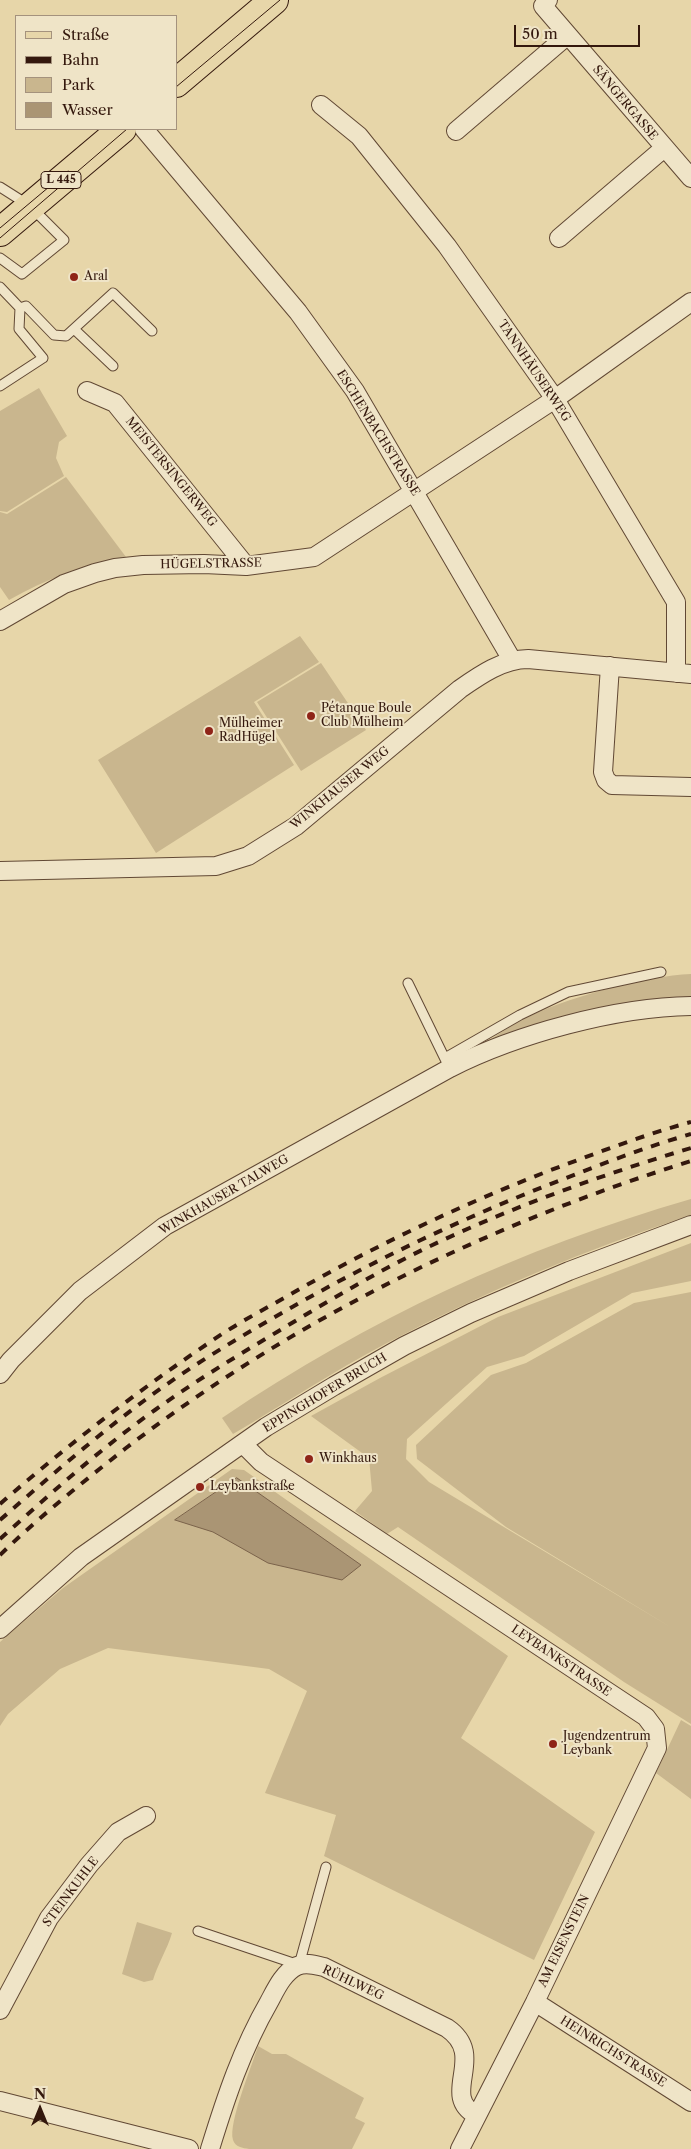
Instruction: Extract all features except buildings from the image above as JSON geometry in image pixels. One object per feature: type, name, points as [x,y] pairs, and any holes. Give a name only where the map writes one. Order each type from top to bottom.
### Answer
[{"type":"main road","points":[[178,81],[274,0]]},
{"type":"main road","name":"L 445","points":[[0,232],[121,130]]},
{"type":"street","name":"SÄNGERGASSE","points":[[548,0],[542,6],[691,178]]},
{"type":"street","points":[[456,131],[568,35]]},
{"type":"street","name":"TANNHÄUSERWEG","points":[[321,105],[359,136],[447,246],[555,399],[676,602],[684,673]]},
{"type":"street","name":"ESCHENBACHSTRASSE","points":[[145,130],[298,312],[355,391],[512,660]]},
{"type":"street","name":"SÄNGERGASSE","points":[[559,238],[664,149]]},
{"type":"street","name":"HÜGELSTRASSE","points":[[0,621],[64,584],[95,572],[143,565],[204,564],[246,566],[314,557],[415,493],[555,399],[691,302]]},
{"type":"street","name":"MEISTERSINGERWEG","points":[[87,391],[115,403],[246,566]]},
{"type":"street","name":"WINKHAUSER WEG","points":[[0,871],[216,866],[248,856],[296,826],[460,689],[486,672],[512,660],[528,659],[684,673]]},
{"type":"street","points":[[610,666],[603,772],[606,780],[612,785],[691,787]]},
{"type":"street","name":"WINKHAUSER TALWEG","points":[[0,1374],[11,1360],[80,1291],[165,1226],[448,1063],[467,1059],[548,1031],[608,1016],[691,1006]]},
{"type":"street","name":"EPPINGHOFER BRUCH","points":[[0,1630],[82,1557],[266,1428],[334,1386],[420,1338],[471,1313],[569,1271],[691,1225]]},
{"type":"street","name":"LEYBANKSTRASSE","points":[[243,1444],[261,1462],[646,1717],[655,1729]]},
{"type":"street","name":"AM EISENSTEIN","points":[[460,2149],[535,2002],[657,1748],[655,1729]]},
{"type":"street","name":"STEINKUHLE","points":[[0,2010],[49,1918],[89,1865],[118,1832],[146,1816]]},
{"type":"street","name":"RÜHLWEG","points":[[299,1965],[311,1964],[324,1968],[458,2035],[464,2047],[465,2062],[460,2092],[461,2100],[466,2110],[476,2115]]},
{"type":"street","points":[[210,2149],[232,2077],[252,2032],[280,1982],[291,1970],[299,1965]]},
{"type":"street","name":"HEINRICHSTRASSE","points":[[535,2002],[691,2102]]},
{"type":"street","points":[[0,2101],[189,2149]]},
{"type":"lane","points":[[0,187],[30,206],[64,240],[22,274],[0,258]]},
{"type":"lane","points":[[0,287],[20,308],[19,329],[43,358],[0,386]]},
{"type":"lane","points":[[20,308],[26,306],[54,334],[66,336],[113,293],[152,331]]},
{"type":"lane","points":[[74,329],[114,366]]},
{"type":"lane","name":"WINKHAUSER TALWEG","points":[[448,1063],[520,1015],[568,992],[661,972]]},
{"type":"lane","points":[[408,983],[448,1063]]},
{"type":"lane","points":[[198,1932],[263,1951],[299,1965],[326,1867]]},
{"type":"green space","points":[[39,388],[67,436],[59,442],[56,458],[64,476],[7,512],[0,511],[0,411]]},
{"type":"green space","points":[[66,477],[126,557],[95,564],[66,574],[9,600],[0,587],[0,512],[7,514]]},
{"type":"green space","name":"Mülheimer RadHügel","points":[[300,636],[319,662],[254,702],[294,765],[156,853],[98,760]]},
{"type":"green space","name":"Pétanque Boule Club Mülheim","points":[[321,663],[366,730],[301,771],[257,702]]},
{"type":"green space","points":[[691,974],[691,998],[473,1051],[524,1019],[568,1001],[632,983]]},
{"type":"green space","points":[[691,1199],[691,1215],[575,1257],[461,1306],[367,1354],[233,1434],[222,1418],[334,1349],[390,1318],[448,1290],[566,1240]]},
{"type":"green space","points":[[691,1243],[691,1281],[632,1293],[524,1356],[487,1367],[407,1439],[406,1459],[429,1482],[672,1628],[506,1527],[417,1459],[416,1445],[491,1375],[526,1363],[634,1303],[691,1292],[691,1724],[624,1682],[398,1527],[387,1534],[355,1511],[372,1491],[369,1458],[311,1416],[498,1317]]},
{"type":"green space","points":[[232,1469],[244,1470],[508,1656],[461,1738],[595,1832],[534,1960],[324,1856],[336,1815],[265,1793],[307,1691],[269,1669],[108,1648],[60,1669],[8,1714],[0,1726],[0,1642],[63,1588]]},
{"type":"green space","points":[[681,1720],[691,1726],[691,1799],[656,1773]]},
{"type":"green space","points":[[137,1922],[172,1933],[153,1980],[144,1982],[122,1974]]},
{"type":"green space","points":[[258,2046],[272,2054],[286,2054],[364,2098],[355,2118],[365,2123],[352,2149],[249,2149],[236,2144],[233,2140],[232,2132],[234,2121],[241,2094]]},
{"type":"water","points":[[237,1478],[361,1565],[342,1580],[268,1563],[213,1532],[175,1520]]},
{"type":"tram line","points":[[178,85],[280,0]]},
{"type":"tram line","points":[[0,238],[126,130]]},
{"type":"tram line","points":[[0,228],[68,171]]},
{"type":"railway","points":[[0,1504],[80,1437],[164,1374],[230,1329],[316,1280],[382,1245],[482,1198],[603,1151],[691,1122]]},
{"type":"railway","points":[[0,1520],[90,1443],[145,1400],[218,1351],[294,1306],[394,1253],[496,1206],[612,1160],[691,1134]]},
{"type":"railway","points":[[0,1539],[95,1456],[155,1410],[230,1360],[313,1310],[405,1259],[456,1234],[522,1206],[589,1181],[691,1148]]},
{"type":"railway","points":[[0,1555],[46,1513],[126,1448],[191,1401],[257,1357],[326,1317],[396,1280],[467,1246],[615,1186],[691,1161]]},
{"type":"place","name":"Aral","points":[[74,277]]},
{"type":"place","name":"Pétanque Boule Club Mülheim","points":[[311,716]]},
{"type":"place","name":"Mülheimer RadHügel","points":[[209,731]]},
{"type":"place","name":"Winkhaus","points":[[309,1459]]},
{"type":"place","name":"Leybankstraße","points":[[200,1487]]},
{"type":"place","name":"Jugendzentrum Leybank","points":[[553,1744]]}]
